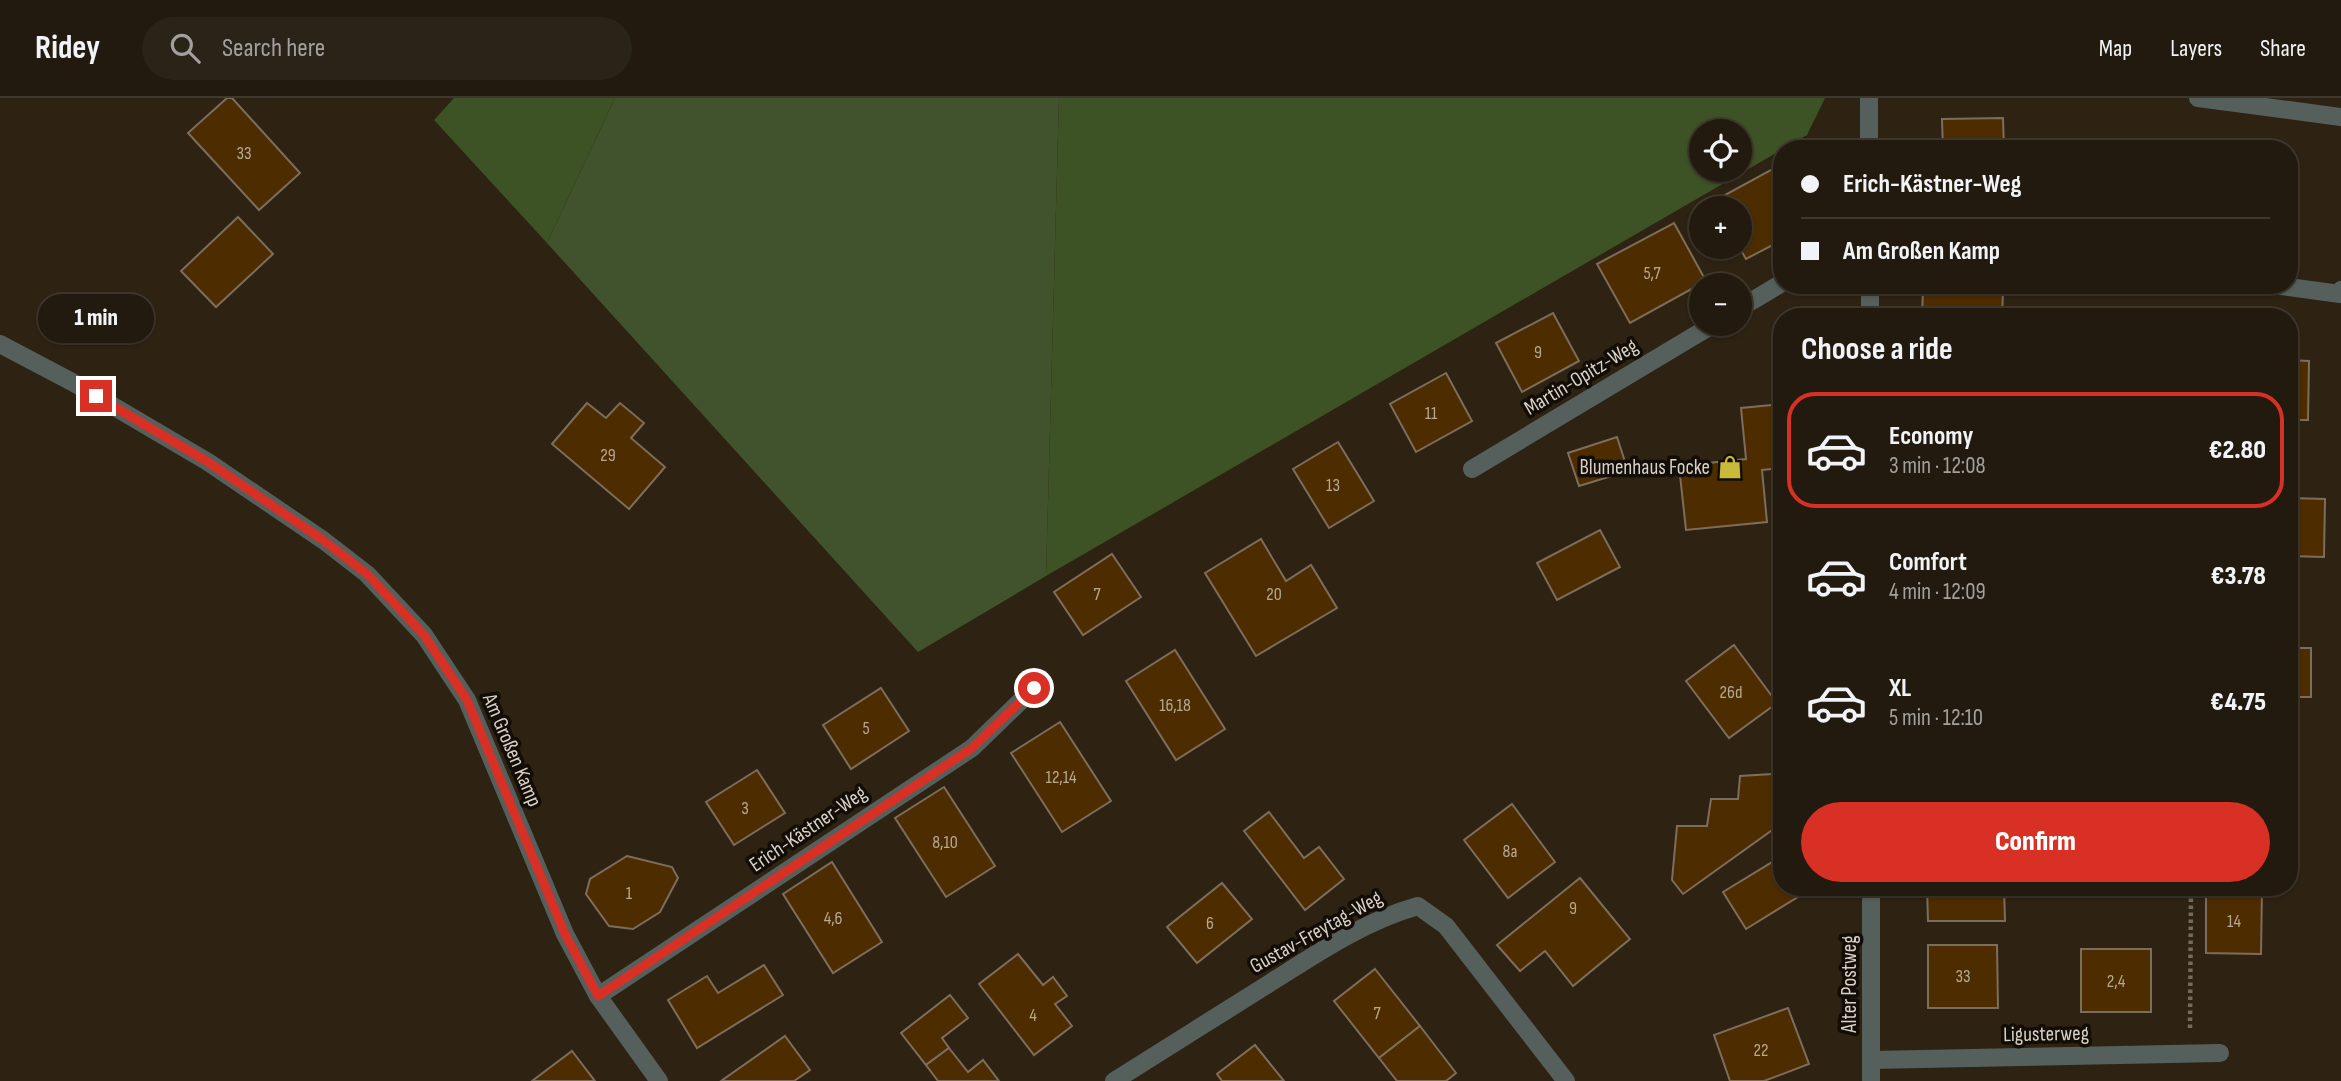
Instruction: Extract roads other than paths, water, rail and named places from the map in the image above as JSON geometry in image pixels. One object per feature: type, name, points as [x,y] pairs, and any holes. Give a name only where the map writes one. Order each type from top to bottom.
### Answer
[{"type":"street","points":[[1869,98],[1869,140]]},
{"type":"street","points":[[2198,98],[2341,117]]},
{"type":"street","points":[[1752,301],[1773,288]]},
{"type":"street","points":[[2298,288],[2341,293]]},
{"type":"street","name":"Martin-Opitz-Weg","points":[[1472,469],[1694,336]]},
{"type":"street","name":"Am Großen Kamp","points":[[0,344],[74,383],[208,462],[323,540],[367,574],[424,635],[467,700],[565,934],[598,996],[659,1081]]},
{"type":"street","name":"Erich-Kästner-Weg","points":[[598,996],[972,748],[1034,688]]},
{"type":"street","name":"Alter Postweg","points":[[1871,896],[1871,1081]]},
{"type":"street","name":"Gustav-Freytag-Weg","points":[[1114,1081],[1298,965],[1392,913],[1418,906],[1446,926],[1566,1081]]},
{"type":"street","name":"Ligusterweg","points":[[1872,1060],[2220,1053]]},
{"type":"place","name":"Blumenhaus Focke","points":[[1730,467]]}]
